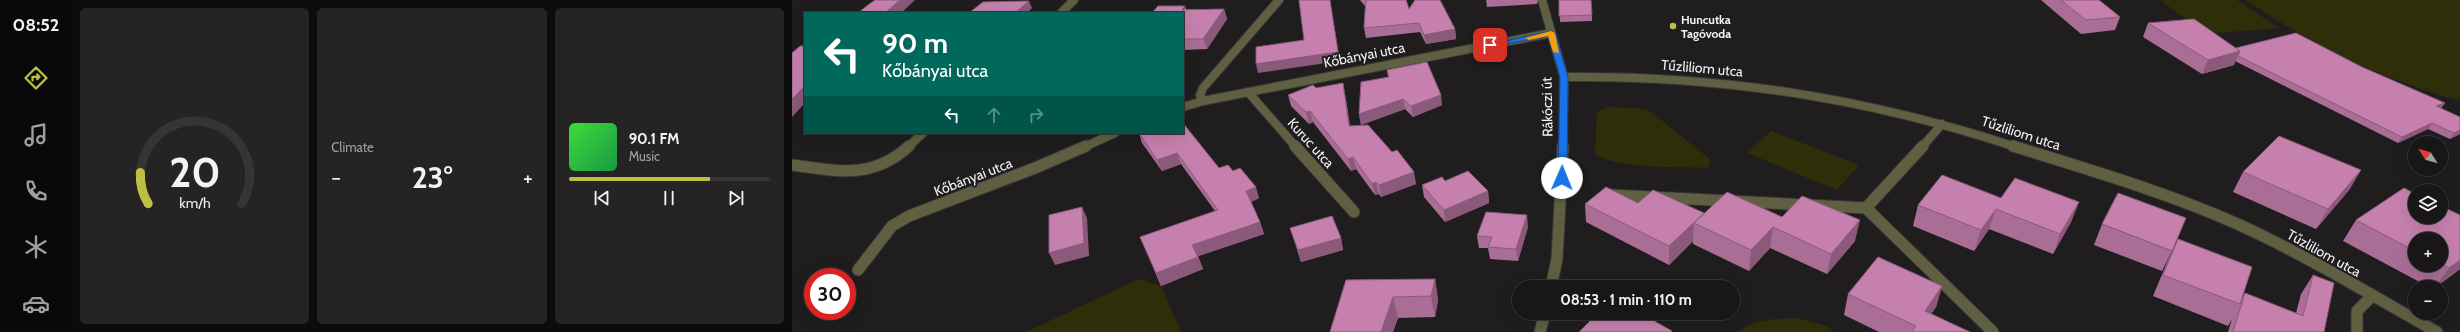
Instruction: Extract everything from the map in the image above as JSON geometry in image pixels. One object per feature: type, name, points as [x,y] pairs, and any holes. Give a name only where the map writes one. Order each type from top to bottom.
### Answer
[{"type":"street","points":[[1062,12],[1074,0]]},
{"type":"street","points":[[1203,101],[1200,95],[1203,88],[1279,0]]},
{"type":"street","name":"Rákóczi út","points":[[1542,0],[1545,16],[1564,77],[1562,193],[1557,259],[1552,280]]},
{"type":"street","name":"Kőbányai utca","points":[[1184,107],[1203,101],[1551,33]]},
{"type":"street","name":"Tűzliliom utca","points":[[1564,77],[1646,77],[1726,83],[1871,105],[1995,139],[2206,212],[2271,240],[2437,332]]},
{"type":"street","name":"Kuruc utca","points":[[1248,92],[1354,212]]},
{"type":"street","points":[[1866,208],[1942,124]]},
{"type":"street","points":[[792,165],[859,172],[888,163],[922,134]]},
{"type":"street","name":"Kőbányai utca","points":[[858,270],[892,226],[909,216],[1035,168],[1113,134]]},
{"type":"street","points":[[1609,195],[1866,208],[1993,332]]},
{"type":"street","points":[[2357,332],[2354,320],[2357,307],[2372,296]]},
{"type":"street","points":[[1540,332],[1543,320]]},
{"type":"shaded area","points":[[2160,0],[2237,0],[2279,28],[2206,34]]},
{"type":"shaded area","points":[[2246,0],[2460,0],[2460,101],[2403,82],[2349,60],[2271,17]]},
{"type":"shaded area","points":[[1608,107],[1637,108],[1650,111],[1711,160],[1708,168],[1631,165],[1603,158],[1595,153],[1597,112]]},
{"type":"shaded area","points":[[1771,131],[1859,165],[1837,190],[1747,153]]},
{"type":"shaded area","points":[[1139,279],[1161,286],[1181,332],[1026,332]]},
{"type":"shaded area","points":[[1798,318],[1826,326],[1835,332],[1738,332],[1752,324],[1766,320]]},
{"type":"building","points":[[875,0],[900,0],[886,12],[859,12]]},
{"type":"building","points":[[1299,0],[1330,0],[1338,52],[1256,64],[1256,47],[1304,40]]},
{"type":"building","points":[[1366,0],[1406,0],[1409,9],[1415,0],[1440,0],[1455,29],[1424,35],[1419,23],[1364,28]]},
{"type":"building","points":[[1559,0],[1591,0],[1592,15],[1559,16]]},
{"type":"building","points":[[2061,0],[2099,0],[2120,17],[2086,20]]},
{"type":"building","points":[[1029,1],[1016,12],[970,12],[983,2]]},
{"type":"building","points":[[1158,6],[1185,6],[1182,10],[1224,9],[1203,39],[1184,39],[1184,12],[1153,12]]},
{"type":"building","points":[[2194,19],[2240,51],[2208,60],[2148,23]]},
{"type":"building","points":[[2296,33],[2362,67],[2445,103],[2436,106],[2460,117],[2460,130],[2454,133],[2432,123],[2402,137],[2238,56],[2240,51],[2236,48]]},
{"type":"building","points":[[800,46],[804,46],[804,87],[792,99],[792,53]]},
{"type":"building","points":[[1427,62],[1441,95],[1411,106],[1403,99],[1359,114],[1361,82],[1389,77],[1387,70]]},
{"type":"building","points":[[1343,83],[1349,126],[1368,125],[1392,152],[1397,150],[1414,172],[1379,185],[1376,182],[1372,184],[1353,157],[1348,159],[1310,111],[1306,112],[1288,95],[1313,85],[1316,88]]},
{"type":"building","points":[[1184,124],[1219,168],[1228,165],[1233,171],[1240,168],[1256,187],[1246,191],[1260,222],[1192,245],[1198,257],[1156,273],[1140,237],[1218,210],[1177,153],[1157,160],[1140,134],[1184,134]]},
{"type":"building","points":[[2279,136],[2361,170],[2328,209],[2243,172]]},
{"type":"building","points":[[1468,171],[1488,191],[1444,210],[1422,185],[1442,177],[1445,181]]},
{"type":"building","points":[[1942,175],[2001,198],[2015,178],[2079,202],[2060,234],[1996,209],[1981,230],[1918,205]]},
{"type":"building","points":[[1606,187],[1638,203],[1653,190],[1704,213],[1669,246],[1585,204]]},
{"type":"building","points":[[2404,188],[2408,190],[2408,224],[2448,224],[2448,209],[2460,215],[2460,260],[2448,268],[2448,232],[2408,232],[2408,247],[2356,220]]},
{"type":"building","points":[[1727,192],[1782,217],[1802,196],[1860,220],[1831,254],[1773,227],[1751,250],[1694,223]]},
{"type":"building","points":[[2118,193],[2186,218],[2172,251],[2102,224]]},
{"type":"building","points":[[1082,207],[1084,243],[1049,253],[1049,215]]},
{"type":"building","points":[[1486,212],[1527,215],[1516,249],[1488,247],[1492,237],[1477,236]]},
{"type":"building","points":[[1332,216],[1341,238],[1298,250],[1290,228]]},
{"type":"building","points":[[2178,239],[2252,267],[2240,304],[2163,275]]},
{"type":"building","points":[[1878,257],[1942,286],[1925,311],[1970,332],[1912,332],[1916,326],[1848,294]]},
{"type":"building","points":[[2313,275],[2334,283],[2324,332],[2233,332],[2245,293],[2303,316]]},
{"type":"building","points":[[1435,279],[1431,296],[1393,297],[1381,332],[1330,332],[1346,280]]},
{"type":"building","points":[[1591,320],[1652,320],[1672,331],[1671,332],[1579,332]]},
{"type":"slow traffic","points":[[1529,38],[1551,33],[1557,52]]},
{"type":"place","name":"Huncutka Tagóvoda","points":[[1673,26]]},
{"type":"route","points":[[1490,45],[1551,33],[1564,77],[1562,178]]}]
